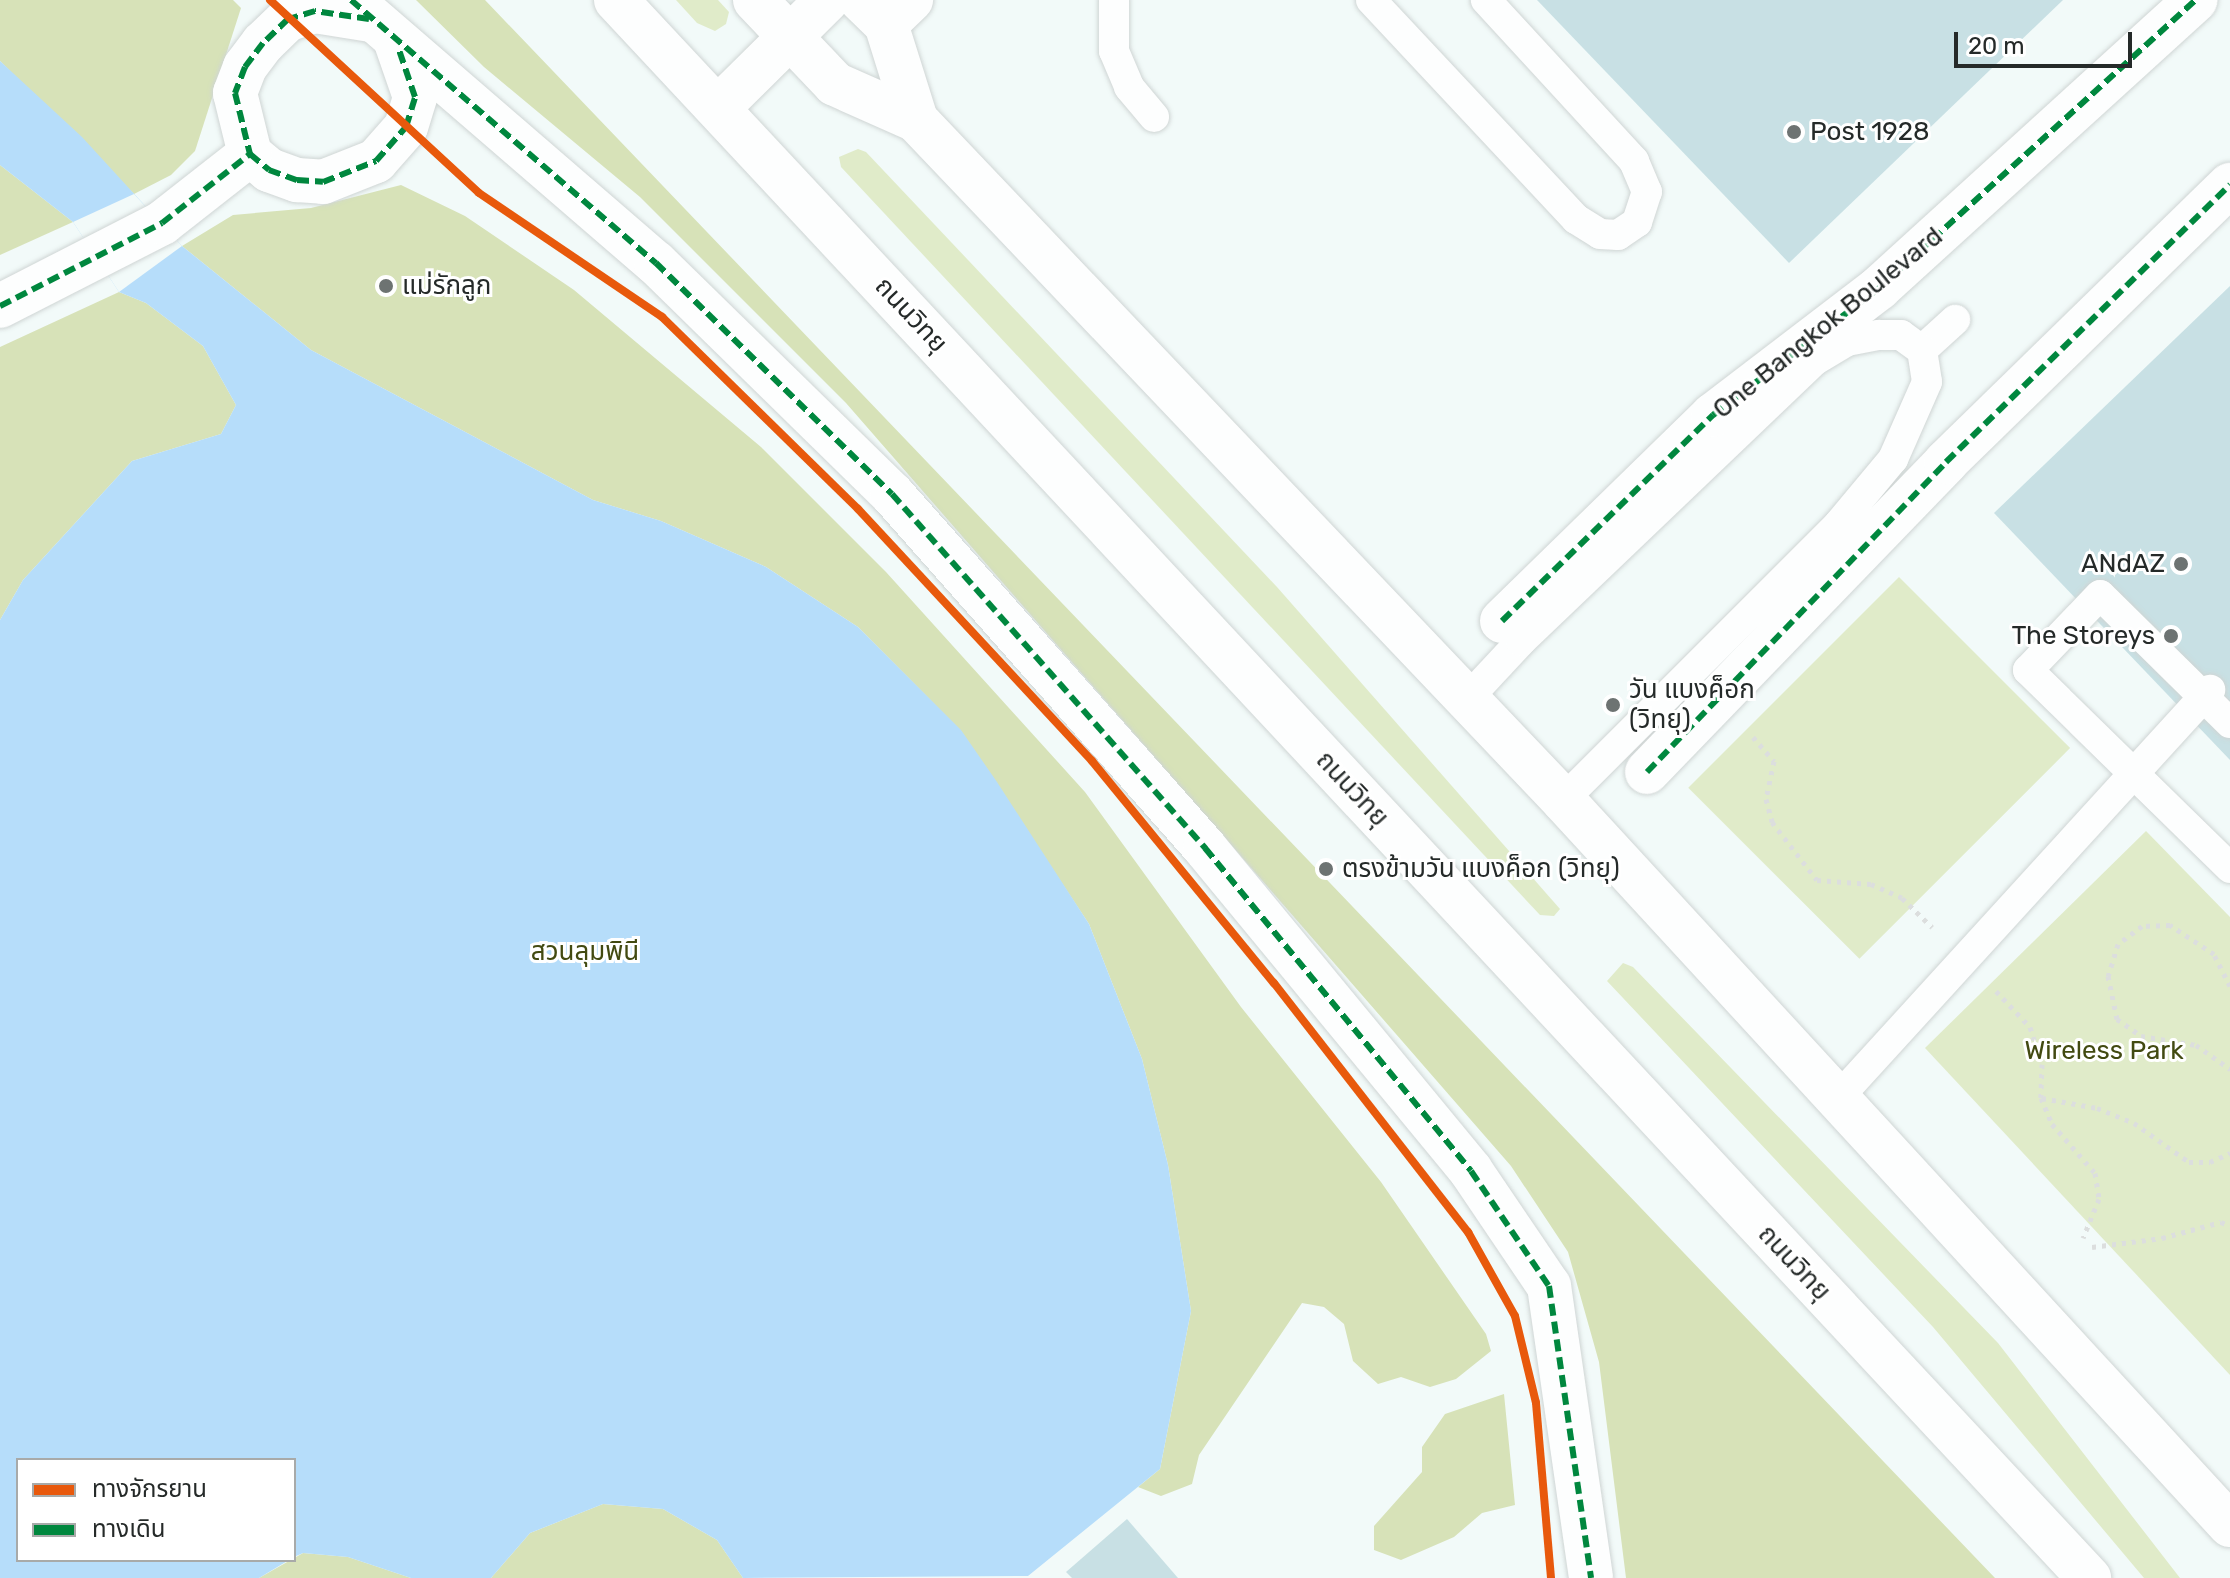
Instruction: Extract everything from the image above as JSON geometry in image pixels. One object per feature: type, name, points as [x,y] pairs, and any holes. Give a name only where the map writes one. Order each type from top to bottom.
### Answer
[{"type":"main road","name":"ถนนวิทยุ","points":[[616,0],[2089,1578]]},
{"type":"main road","points":[[755,0],[835,84],[916,120],[1563,800],[2230,1525]]},
{"type":"main road","points":[[718,108],[827,0]]},
{"type":"main road","name":"One Bangkok Boulevard","points":[[1502,621],[1713,415],[1879,288],[2195,0]]},
{"type":"main road","points":[[886,8],[916,120]]},
{"type":"main road","points":[[372,20],[415,97],[410,121],[394,147],[352,173],[323,182],[297,180],[269,170],[250,154],[235,93],[263,43],[288,19],[315,11],[372,20],[656,263],[892,494],[1205,848],[1471,1171],[1549,1286],[1591,1578]]},
{"type":"main road","points":[[0,306],[97,259],[162,223],[250,154]]},
{"type":"main road","points":[[1647,772],[1946,462],[2230,185]]},
{"type":"lane","points":[[1114,0],[1114,51],[1129,87],[1154,117]]},
{"type":"lane","points":[[1371,0],[1576,219],[1600,234],[1618,235],[1637,222],[1647,192],[1634,161],[1486,0]]},
{"type":"lane","points":[[1922,350],[1955,320]]},
{"type":"lane","points":[[1467,699],[1521,641],[1814,361],[1847,341],[1879,335],[1901,335],[1922,350],[1927,382],[1893,459],[1838,525],[1563,800]]},
{"type":"lane","points":[[2230,723],[2207,694],[2100,595],[2028,670],[2230,868]]},
{"type":"lane","points":[[1837,1099],[2207,694]]},
{"type":"path","points":[[2230,986],[2229,973],[2194,936],[2170,925],[2142,926],[2118,944],[2108,976],[2117,1019],[2141,1036],[2196,1045],[2230,1069]]},
{"type":"path","points":[[2041,1098],[2097,1108],[2134,1123],[2189,1162],[2210,1162],[2230,1153]]},
{"type":"path","points":[[2092,1247],[2162,1238],[2221,1222],[2230,1226]]},
{"type":"green space","points":[[0,0],[233,0],[241,8],[195,151],[171,175],[134,194],[0,61]]},
{"type":"green space","points":[[416,0],[485,0],[1995,1578],[1626,1578],[1599,1362],[1568,1252],[1511,1166],[846,403],[640,197],[484,67]]},
{"type":"green space","points":[[676,0],[718,0],[729,12],[726,24],[715,31],[697,23]]},
{"type":"green space","points":[[858,149],[866,152],[1277,587],[1560,909],[1554,916],[1540,915],[841,167],[839,157]]},
{"type":"green space","points":[[0,165],[73,222],[0,255]]},
{"type":"green space","points":[[401,185],[465,216],[574,290],[761,447],[886,572],[1085,792],[1241,1007],[1381,1182],[1486,1334],[1491,1351],[1456,1379],[1430,1387],[1401,1377],[1378,1384],[1353,1361],[1344,1324],[1324,1307],[1302,1303],[1199,1455],[1192,1484],[1161,1496],[1138,1487],[1160,1469],[1191,1311],[1168,1165],[1142,1059],[1089,924],[961,731],[858,627],[766,567],[661,521],[593,500],[311,350],[182,246],[233,215],[311,208]]},
{"type":"green space","points":[[119,292],[146,303],[203,346],[236,405],[221,434],[132,461],[23,580],[0,620],[0,347]]},
{"type":"green space","points":[[1899,577],[2070,748],[1859,959],[1688,788]]},
{"type":"green space","name":"Wireless Park","points":[[2146,831],[2230,917],[2230,1375],[1925,1048]]},
{"type":"green space","points":[[1623,963],[1633,967],[1998,1343],[2180,1578],[2144,1578],[1933,1327],[1607,981]]},
{"type":"green space","points":[[1504,1394],[1515,1505],[1482,1513],[1454,1537],[1401,1560],[1374,1550],[1374,1526],[1422,1472],[1422,1447],[1445,1414]]},
{"type":"green space","points":[[603,1504],[663,1509],[717,1540],[743,1578],[491,1578],[530,1533]]},
{"type":"green space","points":[[303,1553],[348,1557],[411,1578],[259,1578],[287,1562],[296,1562],[296,1557]]},
{"type":"water","points":[[0,61],[82,137],[182,246],[311,350],[593,500],[661,521],[766,567],[858,627],[961,730],[1089,924],[1142,1059],[1168,1165],[1191,1311],[1160,1469],[1028,1576],[743,1578],[717,1540],[663,1509],[603,1504],[530,1533],[491,1578],[411,1578],[348,1557],[303,1553],[296,1556],[296,1458],[16,1458],[16,1562],[286,1562],[259,1578],[0,1578],[0,620],[23,580],[132,461],[221,434],[236,405],[203,346],[146,303],[119,292],[73,222],[0,165]]},
{"type":"pier","points":[[134,194],[182,246],[119,292],[73,222]]},
{"type":"building","name":"Post 1928","points":[[1537,0],[2063,0],[1789,263]]},
{"type":"building","name":"The Storeys","points":[[2230,286],[2230,760],[1994,513]]},
{"type":"building","points":[[1127,1519],[1178,1578],[1072,1578],[1066,1572]]},
{"type":"marked path","points":[[351,0],[656,263],[892,494],[1205,848],[1471,1171],[1549,1286],[1591,1578]]},
{"type":"marked path","points":[[1502,621],[1713,415],[1879,288],[2195,0]]},
{"type":"marked path","points":[[369,19],[315,11],[288,19],[263,43],[245,67],[235,93],[250,154],[269,170],[297,180],[323,182],[376,161],[406,127],[415,97],[398,47]]},
{"type":"marked path","points":[[0,306],[162,223],[250,154]]},
{"type":"marked path","points":[[1647,772],[1946,462],[2230,185]]},
{"type":"cycle path","points":[[270,0],[479,193],[662,317],[858,509],[1092,761],[1274,983],[1468,1232],[1515,1316],[1536,1403],[1551,1578]]},
{"type":"place","name":"Post 1928","points":[[1794,132]]},
{"type":"place","name":"แม่รักลูก","points":[[386,286]]},
{"type":"place","name":"ANdAZ","points":[[2181,564]]},
{"type":"place","name":"The Storeys","points":[[2171,636]]},
{"type":"place","name":"วัน แบงค็อก (วิทยุ)","points":[[1613,705]]},
{"type":"place","name":"ตรงข้ามวัน แบงค็อก (วิทยุ)","points":[[1326,869]]},
{"type":"park label","name":"สวนลุมพินี","points":[[585,952]]}]
